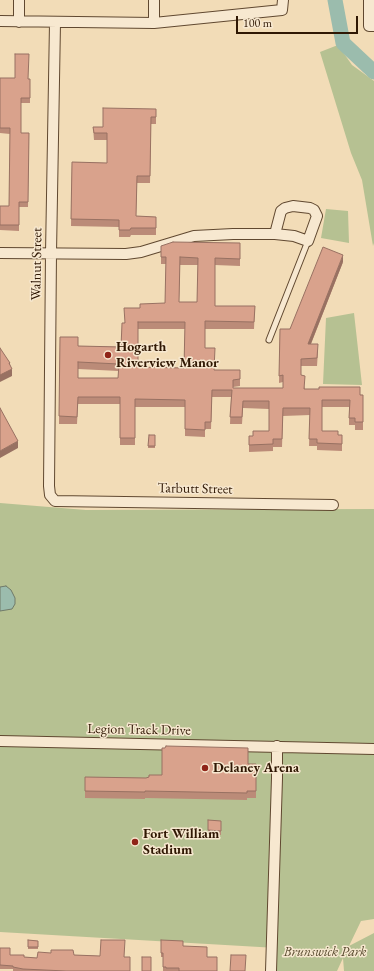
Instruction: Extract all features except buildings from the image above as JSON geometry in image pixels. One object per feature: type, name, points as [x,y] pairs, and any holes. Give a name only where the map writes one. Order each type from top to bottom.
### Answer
[{"type":"street","points":[[19,0],[19,22]]},
{"type":"street","points":[[154,0],[154,22]]},
{"type":"street","points":[[369,0],[372,26]]},
{"type":"street","points":[[0,22],[154,22],[282,5]]},
{"type":"street","name":"Walnut Street","points":[[55,23],[50,253],[49,486],[50,496],[55,502],[58,502]]},
{"type":"street","points":[[0,253],[126,254],[141,252],[194,236],[232,234],[275,234],[294,236],[308,241],[317,216],[314,210],[310,208],[293,206],[281,211],[275,234]]},
{"type":"street","name":"Tarbutt Street","points":[[58,502],[333,505]]},
{"type":"street","name":"Legion Track Drive","points":[[0,741],[374,749]]},
{"type":"street","points":[[271,971],[277,746]]},
{"type":"lane","points":[[269,340],[308,241]]},
{"type":"green space","points":[[338,45],[352,65],[374,81],[373,246],[362,180],[351,153],[320,52]]},
{"type":"green space","points":[[326,209],[348,211],[349,243],[321,238]]},
{"type":"green space","points":[[354,313],[362,385],[323,384],[326,318]]},
{"type":"green space","name":"Brunswick Park","points":[[0,503],[86,510],[374,509],[374,919],[361,921],[349,946],[374,933],[374,971],[344,971],[343,958],[337,971],[276,971],[277,948],[0,932]]},
{"type":"shaded area","points":[[6,586],[11,590],[15,598],[15,604],[12,609],[0,611],[0,587]]},
{"type":"waterway","points":[[335,0],[343,43],[374,72]]},
{"type":"place","name":"Hogarth Riverview Manor","points":[[108,355]]},
{"type":"place","name":"Delaney Arena","points":[[205,768]]},
{"type":"place","name":"Fort William Stadium","points":[[135,842]]}]
